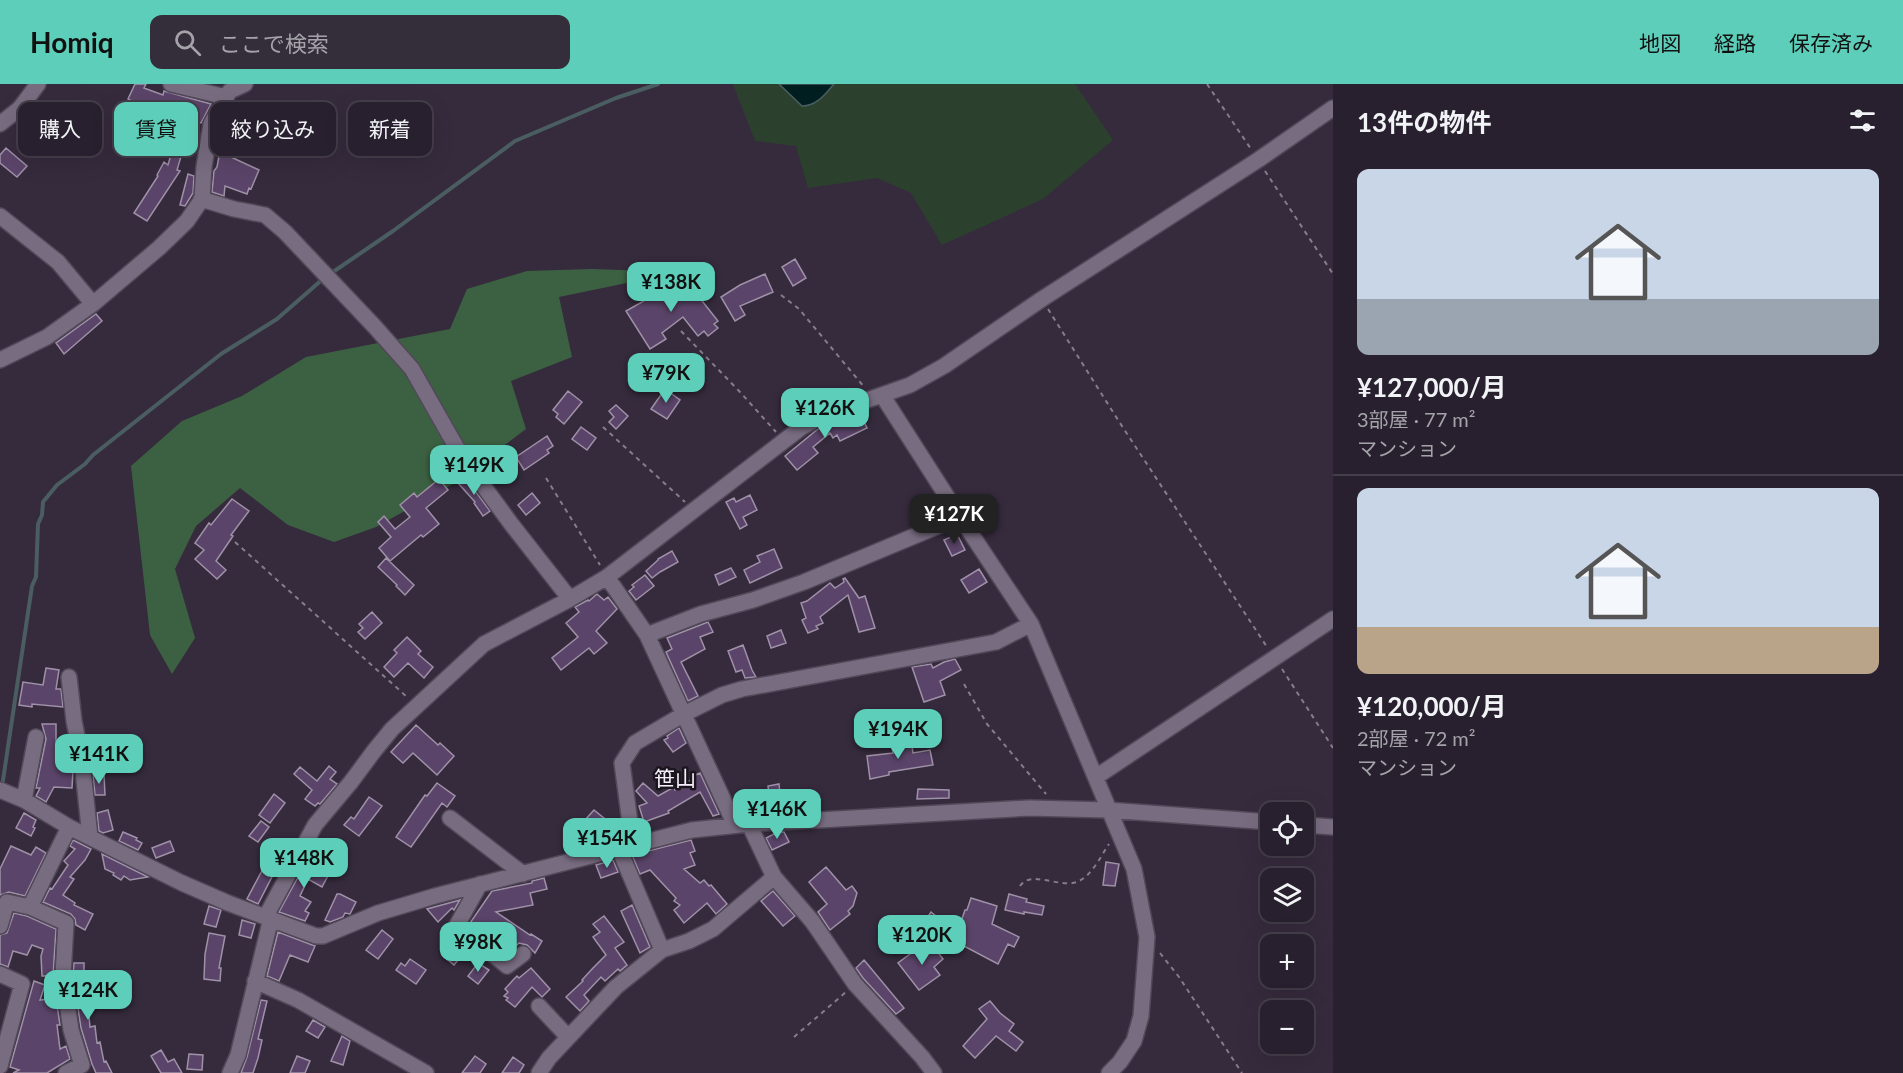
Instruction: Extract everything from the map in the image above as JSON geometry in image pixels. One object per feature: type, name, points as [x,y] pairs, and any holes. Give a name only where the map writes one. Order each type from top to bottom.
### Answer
[{"type":"street","points":[[171,84],[226,97]]},
{"type":"street","points":[[0,360],[47,337],[93,304],[159,248],[186,221],[201,200],[211,124],[230,91],[245,84]]},
{"type":"street","points":[[0,124],[20,108],[35,85]]},
{"type":"street","points":[[230,1073],[238,1055],[249,1014],[269,917],[315,825],[392,729],[484,644],[607,577],[802,428],[825,415],[910,385],[944,366],[1042,299],[1258,160],[1333,108]]},
{"type":"street","points":[[201,200],[265,215],[285,232],[375,327],[412,369],[462,457],[570,599]]},
{"type":"street","points":[[0,216],[58,262],[93,304]]},
{"type":"street","points":[[877,396],[1031,624],[1134,869],[1147,937],[1141,1016],[1134,1041],[1120,1062],[1109,1073]]},
{"type":"street","points":[[647,635],[701,614],[753,600],[804,582],[960,517]]},
{"type":"street","points":[[607,577],[647,635],[684,714],[742,825],[774,876],[812,921],[855,984],[934,1073]]},
{"type":"street","points":[[1096,777],[1333,619]]},
{"type":"street","points":[[662,950],[626,847],[622,763],[635,744],[722,694],[996,642],[1031,624]]},
{"type":"street","points":[[69,677],[82,761],[90,837]]},
{"type":"street","points":[[24,800],[36,737]]},
{"type":"street","points":[[0,790],[24,800],[69,826],[182,883],[316,936],[323,936],[378,913],[480,884],[692,830],[1029,808],[1108,810],[1260,821]]},
{"type":"street","points":[[450,818],[523,874]]},
{"type":"street","points":[[30,907],[69,826]]},
{"type":"street","points":[[1314,826],[1333,827]]},
{"type":"street","points":[[539,1073],[549,1058],[616,987],[662,950],[689,941],[713,929],[774,876]]},
{"type":"street","points":[[480,884],[457,925],[507,966],[523,954]]},
{"type":"street","points":[[0,926],[7,902],[30,907],[66,923],[63,976],[71,1030],[82,1065],[66,1073]]},
{"type":"street","points":[[0,974],[22,984],[0,1066]]},
{"type":"street","points":[[255,981],[298,1000],[426,1073]]},
{"type":"street","points":[[539,1006],[568,1037]]},
{"type":"path","points":[[1207,84],[1333,274]]},
{"type":"path","points":[[781,295],[799,309],[877,396]]},
{"type":"path","points":[[1042,299],[1118,420],[1333,748]]},
{"type":"path","points":[[681,332],[784,441]]},
{"type":"path","points":[[603,427],[694,510]]},
{"type":"path","points":[[546,478],[607,577]]},
{"type":"path","points":[[235,542],[417,705]]},
{"type":"path","points":[[964,684],[987,724],[1039,785],[1056,809]]},
{"type":"path","points":[[1020,886],[1022,882],[1030,879],[1078,882],[1091,870],[1118,831]]},
{"type":"path","points":[[1147,937],[1179,977],[1242,1073]]},
{"type":"path","points":[[794,1037],[855,984]]},
{"type":"shaded area","points":[[733,84],[779,84],[802,106],[834,84],[1075,84],[1113,140],[1043,199],[942,245],[911,193],[877,178],[808,188],[796,146],[755,141]]},
{"type":"shaded area","points":[[779,84],[834,84],[816,102],[802,106]]},
{"type":"green space","points":[[592,269],[680,272],[559,297],[572,357],[511,381],[526,429],[453,484],[376,527],[334,542],[288,525],[240,488],[196,526],[175,569],[195,638],[172,674],[150,635],[131,466],[182,421],[242,396],[306,357],[450,329],[467,289],[527,271]]},
{"type":"building","points":[[135,84],[146,84],[144,88],[163,95],[164,91],[210,104],[210,106],[201,123],[198,122],[198,102],[134,102],[128,99]]},
{"type":"building","points":[[6,148],[27,166],[17,177],[0,163],[0,155]]},
{"type":"building","points":[[171,156],[181,156],[177,170],[180,171],[147,221],[134,213],[158,176],[164,162],[168,165]]},
{"type":"building","points":[[219,156],[233,156],[233,158],[259,170],[247,194],[225,186],[224,196],[212,192],[214,171]]},
{"type":"building","points":[[188,174],[194,176],[193,193],[185,206],[180,205]]},
{"type":"building","points":[[795,259],[806,278],[793,286],[782,267]]},
{"type":"building","points":[[765,274],[773,292],[740,306],[745,315],[735,321],[721,297],[740,285]]},
{"type":"building","points":[[679,275],[718,321],[714,324],[718,328],[708,336],[704,331],[698,336],[683,317],[662,333],[666,339],[650,349],[626,311]]},
{"type":"building","points":[[96,314],[102,321],[64,354],[56,343]]},
{"type":"building","points":[[665,389],[680,400],[667,419],[651,409]]},
{"type":"building","points":[[568,391],[582,402],[564,424],[556,417],[558,414],[553,410]]},
{"type":"building","points":[[616,405],[628,416],[616,429],[609,422],[614,417],[609,411]]},
{"type":"building","points":[[860,413],[867,428],[840,441],[837,435],[833,438],[830,433],[813,447],[818,453],[797,470],[785,456],[818,429]]},
{"type":"building","points":[[581,427],[596,438],[587,450],[572,439]]},
{"type":"building","points":[[547,436],[553,446],[547,450],[549,453],[524,470],[516,457]]},
{"type":"building","points":[[500,446],[509,459],[487,474],[477,461]]},
{"type":"building","points":[[465,477],[490,511],[483,516],[475,502],[458,483]]},
{"type":"building","points":[[439,479],[448,490],[426,508],[439,524],[423,537],[421,535],[390,561],[379,548],[391,537],[378,522],[384,516],[395,529],[410,517],[400,505],[414,493],[417,497]]},
{"type":"building","points":[[532,493],[540,503],[526,515],[518,505]]},
{"type":"building","points":[[750,495],[757,510],[743,517],[747,525],[740,529],[726,502],[734,498],[736,502]]},
{"type":"building","points":[[232,499],[249,511],[231,535],[233,536],[216,561],[226,570],[217,579],[195,559],[204,550],[195,543],[209,523],[211,525]]},
{"type":"building","points":[[957,534],[965,550],[952,556],[944,540]]},
{"type":"building","points":[[774,549],[782,568],[750,583],[744,570],[760,562],[757,556]]},
{"type":"building","points":[[672,551],[678,562],[652,578],[646,571],[658,559]]},
{"type":"building","points":[[386,558],[414,585],[405,595],[378,567]]},
{"type":"building","points":[[731,568],[736,577],[719,585],[715,575]]},
{"type":"building","points":[[979,569],[987,582],[969,593],[961,580]]},
{"type":"building","points":[[645,575],[654,586],[636,600],[629,591],[634,587],[632,585]]},
{"type":"building","points":[[845,578],[859,598],[865,596],[875,628],[859,632],[848,595],[820,617],[823,623],[816,626],[818,629],[808,633],[802,620],[806,618],[801,603],[830,583],[835,588],[844,582]]},
{"type":"building","points":[[597,594],[604,600],[608,597],[617,609],[596,631],[607,643],[594,654],[589,648],[561,670],[552,658],[578,637],[566,623],[579,612],[575,607],[589,601]]},
{"type":"building","points":[[372,612],[382,623],[365,639],[358,632],[363,628],[359,624]]},
{"type":"building","points":[[708,622],[713,632],[700,637],[705,649],[681,662],[698,696],[688,701],[666,652],[672,649],[667,638]]},
{"type":"building","points":[[781,630],[786,643],[771,648],[767,636]]},
{"type":"building","points":[[407,637],[421,651],[418,654],[433,667],[424,678],[408,663],[394,677],[384,667],[397,653],[394,650]]},
{"type":"building","points":[[743,645],[756,677],[745,678],[742,670],[736,672],[728,651]]},
{"type":"building","points":[[955,659],[961,670],[940,681],[945,695],[924,702],[912,667],[931,664],[933,668]]},
{"type":"building","points":[[46,668],[59,670],[56,689],[61,689],[63,707],[19,705],[23,682],[43,685]]},
{"type":"building","points":[[42,724],[56,724],[56,744],[69,744],[73,771],[72,788],[54,787],[46,802],[36,796],[40,788],[36,788],[46,739]]},
{"type":"building","points":[[416,725],[454,756],[437,775],[413,753],[403,763],[391,752]]},
{"type":"building","points":[[679,728],[686,743],[673,752],[664,740]]},
{"type":"building","points":[[911,739],[913,753],[930,750],[933,765],[889,772],[889,775],[870,779],[867,756],[893,753],[892,748],[899,747],[898,741]]},
{"type":"building","points":[[329,766],[336,772],[330,779],[337,784],[320,804],[315,806],[305,799],[312,790],[294,774],[300,767],[317,781]]},
{"type":"building","points":[[700,773],[719,814],[713,816],[700,792],[668,811],[669,813],[644,822],[639,806],[647,803],[636,791],[643,783],[658,796],[674,787],[675,790]]},
{"type":"building","points":[[104,774],[105,795],[95,795],[93,775]]},
{"type":"building","points":[[437,783],[455,796],[447,807],[442,803],[411,847],[396,837],[425,795],[427,796]]},
{"type":"building","points":[[779,784],[782,812],[771,813],[771,810],[753,812],[753,808],[740,813],[734,800],[744,796],[769,794],[768,786]]},
{"type":"building","points":[[918,789],[949,790],[949,798],[917,799]]},
{"type":"building","points":[[274,794],[285,803],[270,823],[259,815]]},
{"type":"building","points":[[369,797],[382,806],[359,836],[344,825],[351,817],[354,819]]},
{"type":"building","points":[[108,810],[113,830],[103,833],[99,831],[97,813]]},
{"type":"building","points":[[594,810],[610,823],[602,834],[585,820]]},
{"type":"building","points":[[24,813],[36,820],[31,836],[16,828]]},
{"type":"building","points":[[261,821],[269,827],[258,842],[249,836]]},
{"type":"building","points":[[576,823],[586,830],[577,843],[567,836]]},
{"type":"building","points":[[123,832],[137,838],[136,840],[142,843],[138,850],[119,841]]},
{"type":"building","points":[[778,832],[784,832],[789,842],[772,850],[766,838]]},
{"type":"building","points":[[73,840],[91,849],[85,860],[70,877],[74,879],[63,895],[75,903],[74,905],[93,914],[85,930],[76,925],[71,914],[43,902],[50,888],[52,889],[68,865],[64,861],[75,849],[70,846]]},
{"type":"building","points":[[691,840],[695,851],[690,853],[695,865],[684,869],[700,883],[704,880],[709,886],[711,885],[727,904],[716,914],[707,903],[684,923],[674,910],[680,905],[674,901],[676,898],[650,870],[640,874],[632,855]]},
{"type":"building","points":[[170,841],[174,851],[156,858],[152,848]]},
{"type":"building","points":[[11,846],[31,855],[36,847],[46,853],[25,896],[9,892],[0,895],[0,869]]},
{"type":"building","points":[[102,854],[148,877],[130,880],[124,876],[121,880],[113,875],[114,873],[105,869]]},
{"type":"building","points":[[310,855],[331,870],[322,887],[308,879],[300,896],[311,902],[305,911],[309,913],[305,921],[279,912]]},
{"type":"building","points":[[613,860],[618,872],[601,878],[596,865]]},
{"type":"building","points":[[1106,862],[1119,864],[1115,886],[1103,885]]},
{"type":"building","points":[[266,863],[276,869],[258,904],[247,899]]},
{"type":"building","points":[[826,867],[846,890],[852,886],[857,893],[853,906],[848,911],[850,914],[830,930],[818,912],[827,904],[809,882]]},
{"type":"building","points":[[544,878],[547,889],[530,893],[533,905],[496,912],[542,941],[535,953],[527,945],[519,943],[507,954],[470,923],[492,891],[532,883],[532,881]]},
{"type":"building","points":[[773,891],[795,916],[783,926],[761,901]]},
{"type":"building","points":[[337,894],[356,902],[350,914],[345,913],[343,917],[330,922],[325,920]]},
{"type":"building","points":[[1009,894],[1027,899],[1026,902],[1044,906],[1042,915],[1005,910]]},
{"type":"building","points":[[971,898],[997,906],[992,924],[1019,937],[1014,947],[1008,944],[998,964],[964,946],[962,950],[942,939],[945,937],[925,921],[931,912],[957,933]]},
{"type":"building","points":[[460,900],[454,910],[452,908],[438,922],[427,909]]},
{"type":"building","points":[[632,905],[650,947],[640,953],[621,911]]},
{"type":"building","points":[[209,906],[221,910],[216,927],[204,924]]},
{"type":"building","points":[[14,913],[27,916],[56,929],[53,976],[42,976],[43,949],[32,945],[27,955],[13,951],[8,967],[0,964],[0,935],[7,933]]},
{"type":"building","points":[[604,916],[624,942],[615,948],[627,965],[620,971],[618,969],[605,981],[601,977],[584,995],[589,1001],[580,1011],[566,997],[606,955],[593,937],[600,932],[593,924]]},
{"type":"building","points":[[242,920],[255,924],[251,938],[239,935]]},
{"type":"building","points":[[382,930],[393,939],[378,959],[366,950]]},
{"type":"building","points":[[278,932],[315,946],[308,962],[290,955],[279,981],[267,976]]},
{"type":"building","points":[[209,933],[225,936],[219,968],[221,968],[220,981],[204,979]]},
{"type":"building","points":[[919,943],[926,951],[933,946],[943,959],[934,967],[940,975],[919,990],[898,963],[914,951],[912,948]]},
{"type":"building","points":[[454,945],[464,953],[454,965],[442,955],[448,947],[452,949]]},
{"type":"building","points":[[410,959],[426,970],[416,984],[396,970],[401,963],[405,966]]},
{"type":"building","points":[[864,960],[904,1008],[896,1014],[856,968]]},
{"type":"building","points":[[74,963],[84,963],[84,984],[87,983],[92,1005],[88,1006],[90,1027],[95,1026],[97,1043],[100,1042],[104,1062],[106,1061],[112,1073],[96,1073],[92,1064],[81,1028],[73,976]]},
{"type":"building","points":[[478,963],[489,970],[478,984],[468,976]]},
{"type":"building","points":[[531,968],[550,989],[542,997],[532,987],[515,1007],[506,1000],[508,998],[504,996],[508,992],[505,989],[517,976],[519,978]]},
{"type":"building","points":[[34,981],[45,985],[40,1000],[56,998],[60,1025],[57,1025],[60,1049],[66,1046],[70,1059],[47,1073],[13,1073],[19,1070],[10,1067]]},
{"type":"building","points":[[261,1000],[267,1001],[258,1039],[262,1040],[258,1058],[253,1073],[241,1073],[247,1057]]},
{"type":"building","points":[[990,1001],[1014,1024],[1009,1031],[1023,1042],[1016,1051],[996,1036],[975,1058],[963,1046],[987,1019],[979,1009]]},
{"type":"building","points":[[313,1020],[325,1027],[318,1038],[306,1031]]},
{"type":"building","points":[[342,1036],[350,1041],[343,1065],[331,1061]]},
{"type":"building","points":[[161,1050],[168,1062],[174,1059],[182,1073],[161,1073],[151,1056]]},
{"type":"building","points":[[189,1054],[203,1055],[202,1070],[187,1069]]},
{"type":"building","points":[[297,1056],[310,1061],[305,1073],[290,1073]]},
{"type":"building","points":[[475,1056],[486,1064],[480,1073],[462,1073]]},
{"type":"building","points":[[513,1057],[524,1065],[519,1073],[502,1073]]},
{"type":"waterway","points":[[330,274],[393,231],[515,141],[616,98],[658,84]]},
{"type":"waterway","points":[[2,787],[32,586],[36,577],[38,524],[42,515],[43,502],[57,485],[93,455],[221,354],[277,319],[324,278]]},
{"type":"district","name":"笹山","points":[[675,777]]}]
